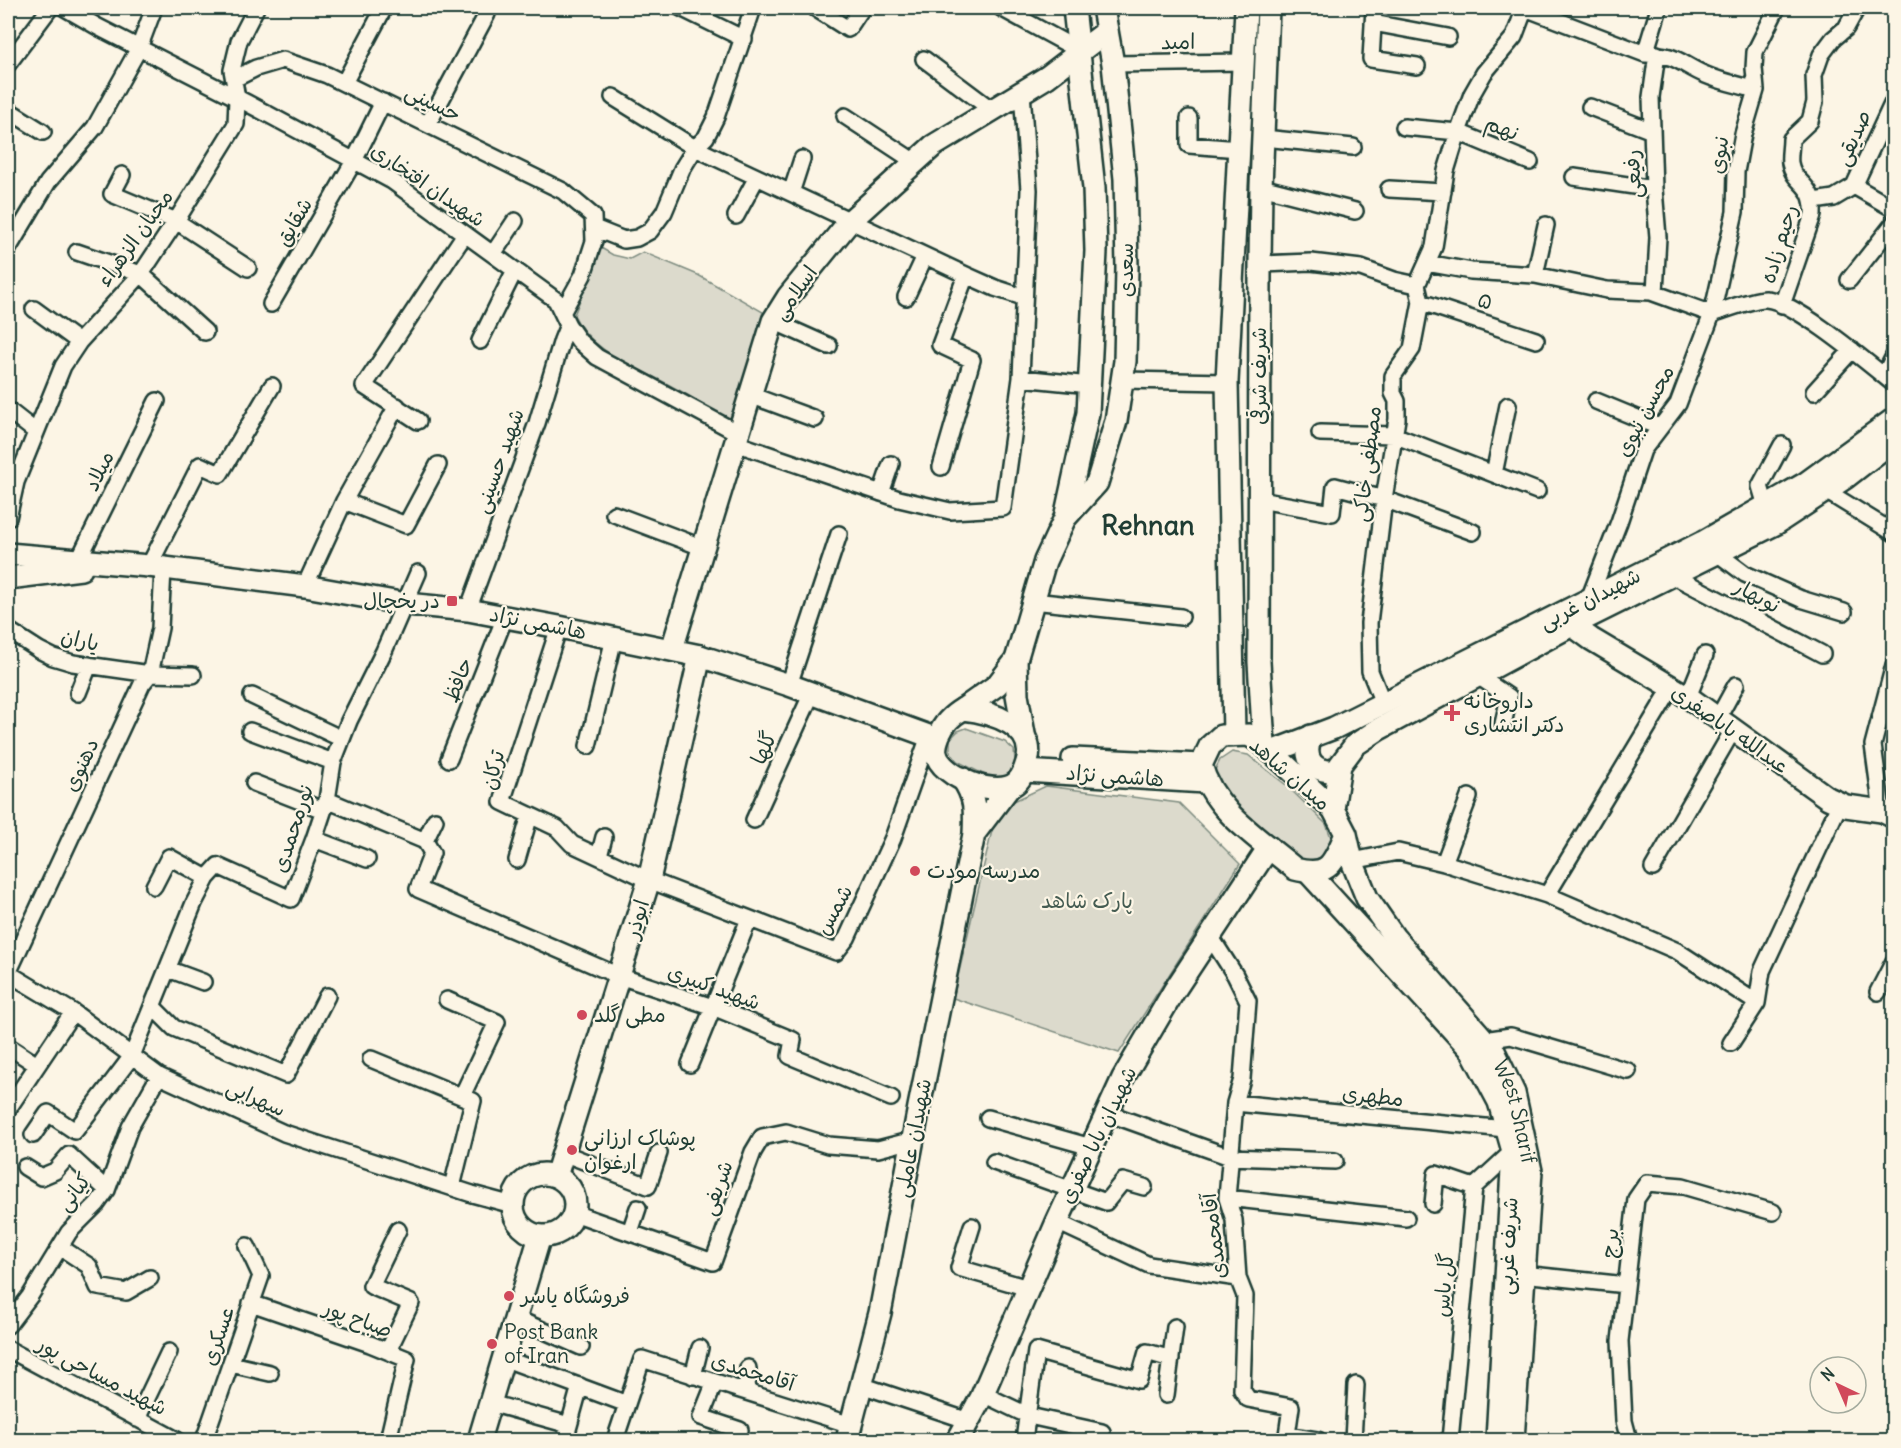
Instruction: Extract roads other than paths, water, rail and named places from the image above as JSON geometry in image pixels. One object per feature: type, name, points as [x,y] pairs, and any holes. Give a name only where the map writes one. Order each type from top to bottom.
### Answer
[{"type":"main road","name":"سعدی","points":[[1016,660],[1045,561],[1065,518],[1088,413],[1096,251],[1095,197],[1074,8]]},
{"type":"main road","name":"سعدی","points":[[1065,518],[1097,483],[1116,422],[1125,361],[1127,267],[1125,179],[1113,64],[1103,8]]},
{"type":"main road","name":"شریف شرقی","points":[[1233,734],[1227,382],[1246,8]]},
{"type":"main road","name":"شریف شرقی","points":[[1267,748],[1259,662],[1259,500],[1261,187],[1268,8]]},
{"type":"main road","name":"اسلامی","points":[[672,650],[773,321],[788,297],[849,222],[933,146],[1047,76],[1107,31]]},
{"type":"main road","points":[[1090,385],[1123,380]]},
{"type":"main road","name":"شهیدان غربی","points":[[1267,748],[1334,728],[1703,542],[1806,483],[1893,419]]},
{"type":"main road","name":"شهیدان غربی","points":[[1333,809],[1340,765],[1355,745],[1379,729],[1572,625],[1777,523],[1826,491],[1893,440]]},
{"type":"main road","name":"هاشمی نژاد","points":[[8,554],[156,567],[305,586],[406,604],[468,610],[559,627],[700,656],[812,693],[933,738]]},
{"type":"main road","name":"هاشمی نژاد","points":[[8,578],[126,564]]},
{"type":"main road","name":"عبدالله باباصفری","points":[[1572,625],[1591,639],[1680,692],[1828,798],[1888,814]]},
{"type":"main road","name":"ابوذر","points":[[556,1176],[649,880],[700,656]]},
{"type":"main road","points":[[1016,660],[1017,695],[1024,734],[1029,745],[1027,764],[1017,782],[1008,789],[980,787],[950,772],[940,763],[935,753],[933,738],[952,716],[997,685],[1016,660]]},
{"type":"main road","points":[[963,709],[990,714],[1015,726],[1024,734]]},
{"type":"main road","name":"میدان شاهد","points":[[1203,773],[1210,746],[1221,736],[1249,735],[1267,748],[1333,809],[1346,834]]},
{"type":"main road","points":[[1311,736],[1307,747],[1309,758],[1316,767],[1327,772],[1338,771]]},
{"type":"main road","name":"هاشمی نژاد","points":[[1027,764],[1203,773]]},
{"type":"main road","points":[[1203,773],[1228,813],[1295,869],[1317,872],[1332,864],[1346,834]]},
{"type":"main road","name":"شهیدان عاملی","points":[[849,1433],[880,1312],[974,834],[975,803],[970,789],[962,778]]},
{"type":"main road","name":"شهیدان عاملی","points":[[974,834],[1008,789]]},
{"type":"main road","name":"West Sharif","points":[[1346,834],[1352,861],[1369,900],[1394,937],[1494,1052],[1514,1093],[1531,1171],[1513,1440]]},
{"type":"main road","name":"شهیدان بابا صفری","points":[[958,1440],[983,1394],[1057,1222],[1123,1078],[1210,936],[1269,847]]},
{"type":"main road","name":"شریف غربی","points":[[1308,872],[1472,1051],[1499,1102],[1513,1151],[1497,1440]]},
{"type":"main road","points":[[1349,916],[1351,906],[1358,901],[1369,900]]},
{"type":"main road","points":[[544,1174],[556,1176],[572,1191],[575,1202],[570,1223],[562,1231],[552,1236],[530,1233],[521,1226],[515,1216],[513,1205],[516,1193],[522,1183],[532,1177],[544,1174]]},
{"type":"main road","points":[[479,1440],[540,1236]]},
{"type":"street","points":[[8,64],[50,8]]},
{"type":"street","name":"شهیدان افتخاری","points":[[65,8],[392,181],[556,300],[579,341],[597,357],[737,438],[881,493],[950,511],[1003,508],[1021,378]]},
{"type":"street","points":[[8,249],[48,182],[95,127],[139,48],[154,8]]},
{"type":"street","name":"محبان الزهراء","points":[[8,518],[12,479],[36,432],[63,366],[79,342],[141,274],[236,124],[237,98],[232,70],[239,41],[256,8]]},
{"type":"street","points":[[344,83],[384,8]]},
{"type":"street","points":[[681,8],[744,39]]},
{"type":"street","points":[[565,318],[594,241],[594,228],[624,240],[637,238],[650,231],[664,212],[682,169],[695,148],[706,137],[716,117],[753,8]]},
{"type":"street","points":[[815,8],[848,29],[861,8]]},
{"type":"street","points":[[1001,8],[1080,51]]},
{"type":"street","points":[[1260,264],[1311,262],[1361,268],[1394,280],[1417,285],[1434,247],[1446,171],[1472,94],[1484,73],[1514,37],[1525,8],[1651,54],[1666,54],[1706,75],[1756,90]]},
{"type":"street","name":"رفیعی","points":[[1654,293],[1658,237],[1654,189],[1651,54],[1659,8]]},
{"type":"street","name":"نبوی","points":[[1712,314],[1735,212],[1736,171],[1743,134],[1756,90],[1755,52],[1778,8]]},
{"type":"street","name":"رحیم زاده","points":[[1782,305],[1813,215],[1814,201],[1809,189],[1798,179],[1790,165],[1791,139],[1810,121],[1815,102],[1814,75],[1821,55],[1833,39],[1846,28],[1857,8]]},
{"type":"street","points":[[428,124],[487,14]]},
{"type":"street","points":[[1417,66],[1371,59],[1373,15],[1448,37]]},
{"type":"street","points":[[924,59],[992,110]]},
{"type":"street","name":"حسینی","points":[[234,80],[256,68],[283,60],[327,75],[563,191],[593,216],[594,228]]},
{"type":"street","name":"امید","points":[[1113,64],[1244,62]]},
{"type":"street","points":[[1022,92],[1029,190],[1021,378],[1090,385]]},
{"type":"street","points":[[613,97],[695,148],[849,222],[995,288],[1023,297]]},
{"type":"street","name":"شقایق","points":[[271,304],[354,160],[383,102]]},
{"type":"street","name":"صدیقی","points":[[1814,201],[1834,198],[1854,186],[1892,105]]},
{"type":"street","points":[[1590,107],[1652,131]]},
{"type":"street","points":[[8,110],[43,132]]},
{"type":"street","points":[[845,116],[915,162]]},
{"type":"street","points":[[1189,118],[1189,145],[1239,149]]},
{"type":"street","name":"نهم","points":[[1404,127],[1458,132],[1530,162]]},
{"type":"street","points":[[1263,138],[1353,147]]},
{"type":"street","points":[[790,194],[802,159]]},
{"type":"street","points":[[122,175],[112,194],[176,221],[248,268]]},
{"type":"street","points":[[736,216],[757,177]]},
{"type":"street","points":[[1574,177],[1654,189]]},
{"type":"street","points":[[1854,186],[1893,209]]},
{"type":"street","points":[[1261,187],[1355,211]]},
{"type":"street","points":[[1389,189],[1443,192]]},
{"type":"street","points":[[493,254],[515,221]]},
{"type":"street","points":[[1849,280],[1893,223]]},
{"type":"street","points":[[1535,274],[1546,225]]},
{"type":"street","points":[[418,421],[364,386],[465,234]]},
{"type":"street","points":[[77,252],[141,274],[205,332]]},
{"type":"street","points":[[906,297],[925,256]]},
{"type":"street","points":[[1427,263],[1471,271],[1535,274],[1607,290],[1654,293],[1712,314],[1766,298],[1790,308],[1852,350],[1889,380],[1893,356]]},
{"type":"street","points":[[480,341],[515,270]]},
{"type":"street","points":[[941,467],[972,360],[940,345],[966,275]]},
{"type":"street","name":"مصطفی خاکی","points":[[1383,703],[1370,671],[1369,623],[1394,435],[1397,401],[1393,393],[1393,376],[1412,349],[1421,302],[1417,285]]},
{"type":"street","name":"۵","points":[[1421,302],[1536,340]]},
{"type":"street","points":[[34,309],[79,342]]},
{"type":"street","name":"محسن نبوی","points":[[1589,599],[1619,522],[1643,450],[1678,404],[1712,314]]},
{"type":"street","name":"شهید حسینی","points":[[468,610],[537,423],[562,340],[565,318]]},
{"type":"street","points":[[773,321],[829,346]]},
{"type":"street","points":[[1815,392],[1852,350]]},
{"type":"street","points":[[1123,380],[1227,382]]},
{"type":"street","points":[[156,567],[200,465],[220,474],[272,386]]},
{"type":"street","points":[[750,395],[815,418]]},
{"type":"street","name":"میلاد","points":[[79,559],[157,400]]},
{"type":"street","points":[[1596,401],[1659,427]]},
{"type":"street","points":[[1494,474],[1508,405]]},
{"type":"street","points":[[305,586],[344,501],[397,406]]},
{"type":"street","points":[[8,410],[36,432]]},
{"type":"street","points":[[1320,433],[1394,435],[1537,490]]},
{"type":"street","points":[[1766,506],[1760,486],[1782,445]]},
{"type":"street","points":[[881,493],[891,464]]},
{"type":"street","points":[[344,501],[406,525],[438,465]]},
{"type":"street","points":[[8,495],[12,479]]},
{"type":"street","points":[[1259,500],[1332,513],[1335,486],[1384,499],[1473,532]]},
{"type":"street","points":[[1826,491],[1893,533]]},
{"type":"street","points":[[614,514],[704,548]]},
{"type":"street","points":[[789,685],[839,534]]},
{"type":"street","points":[[1717,553],[1745,574],[1801,599],[1844,612]]},
{"type":"street","name":"دهنوی","points":[[8,973],[136,694],[150,674],[160,628],[156,567]]},
{"type":"street","name":"نورمحمدی","points":[[207,878],[218,866],[291,899],[325,805],[333,762],[418,573]]},
{"type":"street","name":"نوبهار","points":[[1672,575],[1822,654]]},
{"type":"street","points":[[1033,601],[1181,617]]},
{"type":"street","name":"حافظ","points":[[449,759],[506,617]]},
{"type":"street","name":"ترکان","points":[[559,627],[502,802],[557,828],[572,844],[649,880]]},
{"type":"street","name":"یاران","points":[[8,630],[53,657],[150,674],[193,675]]},
{"type":"street","points":[[588,746],[614,638]]},
{"type":"street","points":[[1547,894],[1705,656]]},
{"type":"street","points":[[78,693],[89,665]]},
{"type":"street","points":[[1888,814],[1873,745],[1893,665]]},
{"type":"street","points":[[1478,676],[1509,697],[1503,724]]},
{"type":"street","points":[[1653,868],[1725,724],[1736,685]]},
{"type":"street","name":"گلها","points":[[754,820],[812,693]]},
{"type":"street","points":[[252,696],[342,739]]},
{"type":"street","points":[[250,731],[333,762]]},
{"type":"street","name":"شمس","points":[[649,880],[836,952],[847,938],[893,838],[933,738]]},
{"type":"street","points":[[254,783],[325,805],[425,841],[435,820]]},
{"type":"street","points":[[1444,863],[1469,797]]},
{"type":"street","points":[[1731,1043],[1757,1003],[1762,971],[1840,803]]},
{"type":"street","points":[[517,860],[530,815]]},
{"type":"street","points":[[598,856],[604,837]]},
{"type":"street","points":[[314,839],[367,860]]},
{"type":"street","name":"شهید کبیری","points":[[425,841],[432,853],[418,889],[619,976],[713,1007],[793,1040],[790,1056],[891,1098]]},
{"type":"street","points":[[1352,861],[1398,852],[1444,863],[1547,894],[1677,951],[1757,1003]]},
{"type":"street","points":[[33,1136],[48,1113],[75,1131],[132,1056],[194,903],[207,878],[169,857],[154,886]]},
{"type":"street","points":[[690,1064],[749,919]]},
{"type":"street","name":"آقامحمدی","points":[[1210,936],[1235,975],[1248,1001],[1242,1079],[1235,1103],[1227,1198],[1234,1220],[1238,1278],[1245,1296],[1242,1390],[1248,1399],[1291,1407],[1286,1438],[1318,1440]]},
{"type":"street","points":[[1878,992],[1889,979],[1893,961]]},
{"type":"street","points":[[168,969],[203,982]]},
{"type":"street","name":"سهرابی","points":[[8,973],[73,1012],[159,1076],[284,1133],[513,1205]]},
{"type":"street","points":[[153,1007],[174,1028],[286,1075],[327,996]]},
{"type":"street","points":[[447,999],[497,1022],[462,1096]]},
{"type":"street","points":[[8,1109],[73,1012]]},
{"type":"street","points":[[1484,1040],[1511,1036],[1628,1071]]},
{"type":"street","points":[[8,1046],[37,1065]]},
{"type":"street","points":[[371,1059],[473,1101],[452,1187]]},
{"type":"street","name":"کیانی","points":[[10,1317],[30,1296],[69,1232],[97,1204],[107,1190],[130,1127],[159,1076]]},
{"type":"street","name":"مطهری","points":[[1235,1103],[1506,1129]]},
{"type":"street","points":[[1107,1113],[1230,1157],[1335,1161]]},
{"type":"street","points":[[988,1118],[1091,1147]]},
{"type":"street","name":"شریفی","points":[[574,1213],[713,1262],[753,1152],[762,1137],[786,1132],[828,1145],[878,1149],[913,1140]]},
{"type":"street","points":[[1433,1204],[1436,1174],[1474,1187],[1513,1151]]},
{"type":"street","points":[[563,1153],[648,1186],[659,1153]]},
{"type":"street","points":[[25,1167],[41,1177],[55,1171],[69,1155],[107,1190]]},
{"type":"street","points":[[994,1162],[1106,1202],[1123,1181],[1144,1187]]},
{"type":"street","name":"برج","points":[[1629,1440],[1623,1421],[1620,1341],[1636,1198],[1647,1183],[1683,1186],[1773,1212]]},
{"type":"street","name":"گل یاس","points":[[1450,1440],[1474,1187]]},
{"type":"street","points":[[1227,1198],[1406,1218]]},
{"type":"street","points":[[630,1232],[638,1208]]},
{"type":"street","points":[[1057,1222],[1149,1265],[1238,1278]]},
{"type":"street","points":[[972,1226],[959,1268],[1028,1288]]},
{"type":"street","points":[[388,1351],[411,1302],[371,1286],[399,1230]]},
{"type":"street","name":"عسکری","points":[[204,1440],[261,1276],[247,1246]]},
{"type":"street","points":[[60,1247],[89,1266],[98,1287],[126,1292],[150,1278]]},
{"type":"street","points":[[1532,1275],[1626,1285]]},
{"type":"street","name":"صباح پور","points":[[251,1303],[407,1359],[396,1400],[390,1440]]},
{"type":"street","points":[[515,1318],[581,1347]]},
{"type":"street","points":[[1166,1395],[1175,1328]]},
{"type":"street","points":[[693,1376],[700,1348]]},
{"type":"street","name":"شهید مساحی پور","points":[[8,1349],[177,1440]]},
{"type":"street","points":[[1024,1440],[1036,1351],[1139,1380],[1147,1352],[1171,1359]]},
{"type":"street","points":[[137,1419],[169,1352]]},
{"type":"street","points":[[503,1358],[627,1404],[615,1440]]},
{"type":"street","name":"آقامحمدی","points":[[627,1404],[642,1359],[747,1392],[849,1433]]},
{"type":"street","points":[[231,1364],[270,1373]]},
{"type":"street","points":[[747,1392],[748,1368]]},
{"type":"street","points":[[715,1382],[700,1417],[741,1430],[738,1440]]},
{"type":"street","points":[[861,1385],[969,1421]]},
{"type":"street","points":[[1353,1440],[1356,1385]]},
{"type":"street","points":[[565,1440],[580,1386]]},
{"type":"street","points":[[983,1394],[1029,1416],[1102,1432]]},
{"type":"street","points":[[490,1403],[569,1425]]},
{"type":"place","name":"در یخچال","points":[[452,601]]},
{"type":"place","name":"داروخانه دکتر انتشاری","points":[[1452,713]]},
{"type":"place","name":"مدرسه مودت","points":[[915,871]]},
{"type":"place","name":"مطی گلد","points":[[582,1015]]},
{"type":"place","name":"پوشاک ارزانی ارغوان","points":[[572,1150]]},
{"type":"place","name":"فروشگاه یاسر","points":[[509,1296]]},
{"type":"place","name":"Post Bank of Iran","points":[[492,1344]]},
{"type":"district","name":"Rehnan","points":[[1148,526]]},
{"type":"park label","name":"پارک شاهد","points":[[1087,901]]}]
